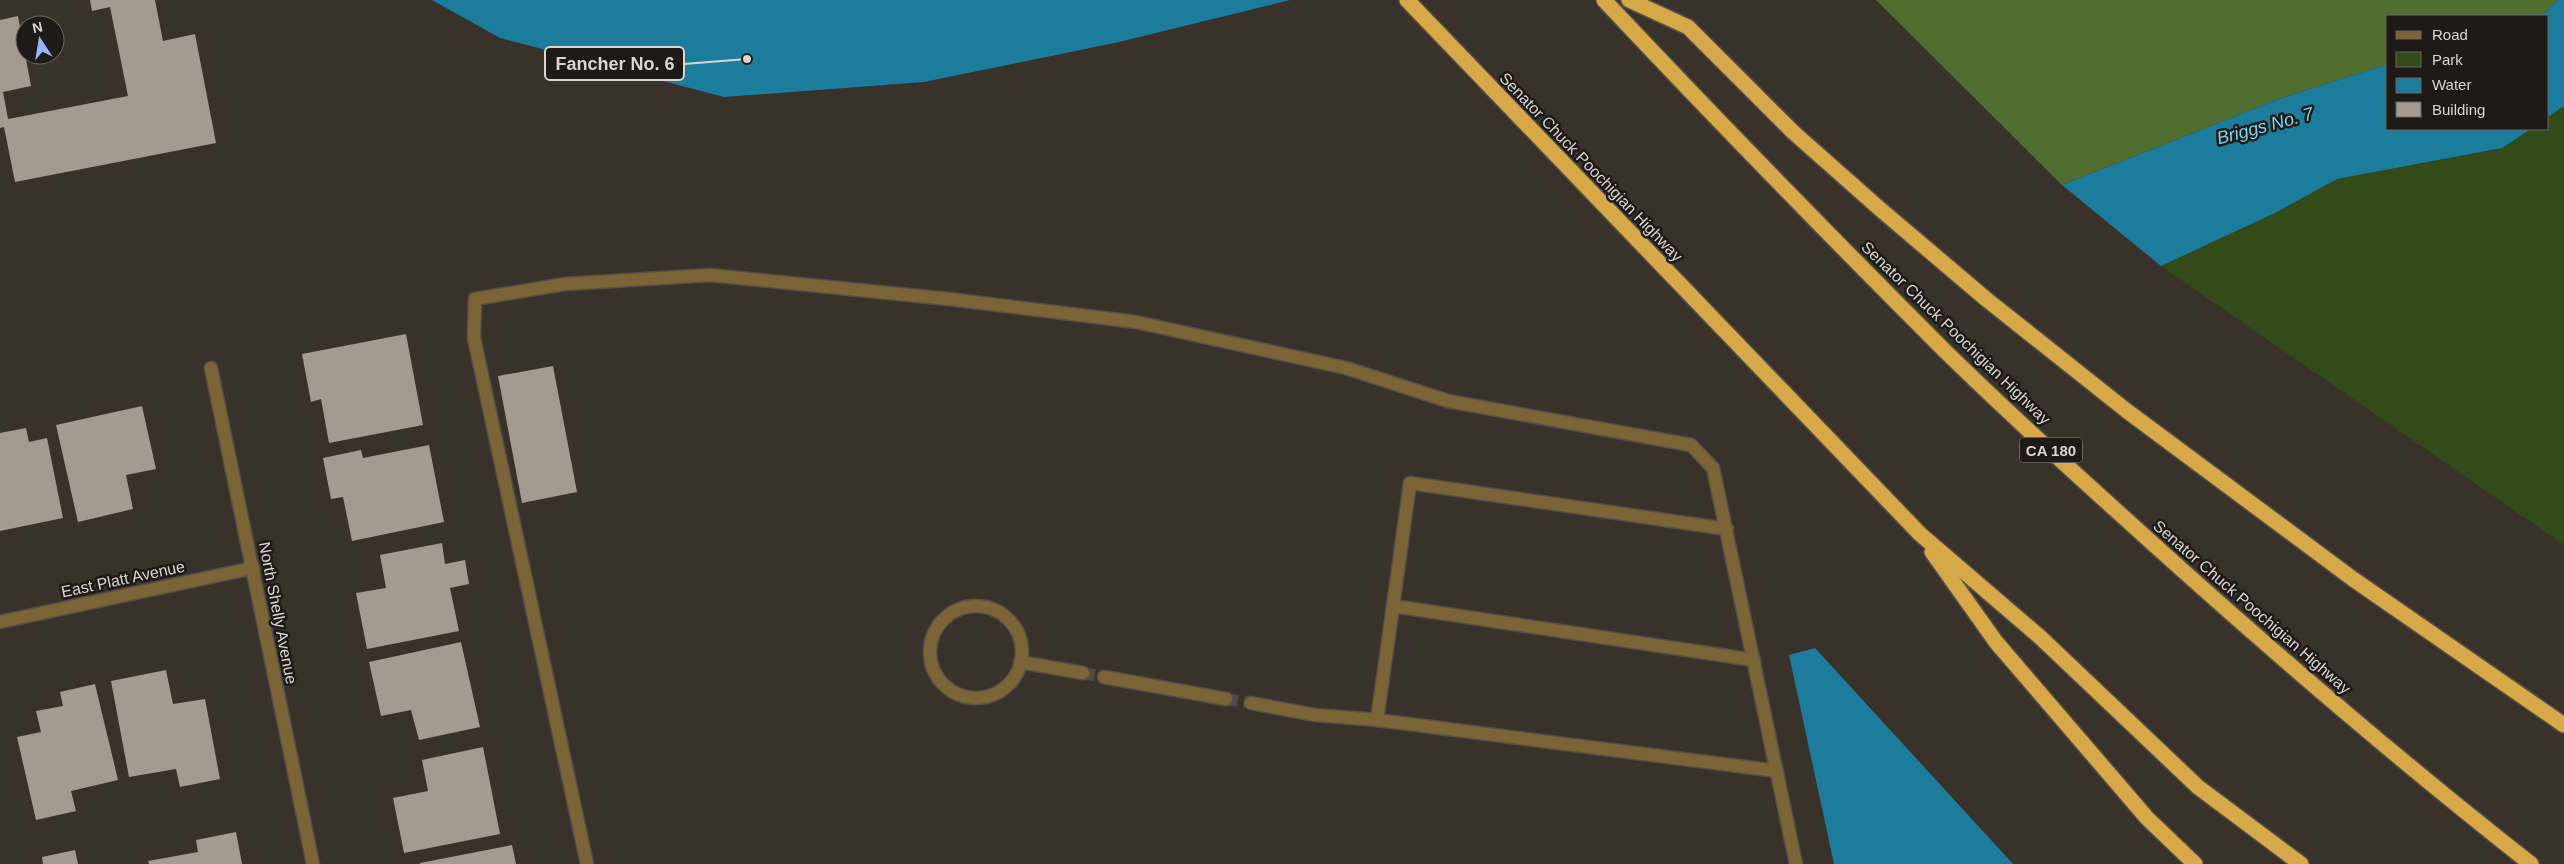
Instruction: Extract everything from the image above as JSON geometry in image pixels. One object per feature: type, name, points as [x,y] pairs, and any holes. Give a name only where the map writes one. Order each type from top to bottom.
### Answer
[{"type":"highway","name":"Senator Chuck Poochigian Highway","points":[[1408,0],[1920,534],[2040,637],[2198,787],[2301,864]]},
{"type":"highway","name":"Senator Chuck Poochigian Highway","points":[[1604,0],[1726,129],[1941,346],[2093,490],[2302,677],[2452,802],[2531,864]]},
{"type":"highway","points":[[1628,0],[1688,27],[1793,132],[1880,209],[1986,299],[2127,411],[2353,579],[2564,725]]},
{"type":"highway","points":[[1920,534],[1996,642],[2147,818],[2195,864]]},
{"type":"street","points":[[587,864],[474,338],[475,299],[565,284],[710,275],[949,299],[1136,322],[1346,368],[1448,401],[1691,445],[1713,468],[1796,864]]},
{"type":"street","name":"North Shelly Avenue","points":[[211,368],[313,864]]},
{"type":"street","points":[[1377,720],[1410,483],[1727,529]]},
{"type":"street","name":"East Platt Avenue","points":[[0,622],[253,568]]},
{"type":"street","points":[[978,606],[992,609],[1005,616],[1014,627],[1020,640],[1020,662],[1010,682],[999,691],[985,697],[969,697],[954,692],[942,683],[933,670],[930,654],[931,639],[938,625],[950,614],[963,607],[978,606]]},
{"type":"street","points":[[1393,606],[1754,660]]},
{"type":"street","points":[[1020,662],[1083,673]]},
{"type":"street","points":[[1104,677],[1226,699]]},
{"type":"street","points":[[1251,703],[1315,715],[1377,720],[1777,771]]},
{"type":"green space","points":[[1876,0],[2558,0],[2540,15],[2386,15],[2386,65],[2279,99],[2062,185]]},
{"type":"green space","points":[[2564,106],[2564,545],[2161,266],[2275,213],[2337,179],[2502,148],[2529,130],[2549,130],[2549,116]]},
{"type":"water","points":[[432,0],[1290,0],[1119,42],[924,82],[724,97],[500,38]]},
{"type":"water","points":[[2558,0],[2564,0],[2564,106],[2549,116],[2549,15],[2540,15]]},
{"type":"water","name":"Briggs No. 7","points":[[2386,65],[2386,130],[2529,130],[2502,148],[2337,179],[2275,213],[2161,266],[2062,185],[2279,99]]},
{"type":"water","points":[[1815,648],[2013,864],[1834,864],[1789,655]]},
{"type":"building","points":[[90,0],[155,0],[163,41],[195,34],[216,143],[15,182],[4,127],[0,128],[0,20],[15,17],[15,65],[27,65],[31,86],[3,92],[8,119],[128,96],[110,7],[92,11]]},
{"type":"building","points":[[406,334],[423,425],[329,443],[321,399],[311,402],[302,354]]},
{"type":"building","points":[[553,366],[577,492],[522,503],[498,376]]},
{"type":"building","points":[[142,406],[156,469],[126,475],[133,509],[78,522],[56,425]]},
{"type":"building","points":[[26,428],[29,442],[47,438],[63,518],[0,531],[0,433]]},
{"type":"building","points":[[429,445],[444,522],[352,541],[343,497],[331,499],[323,458],[361,450],[363,458]]},
{"type":"building","points":[[442,543],[445,564],[465,560],[469,584],[450,588],[459,631],[367,649],[356,593],[386,588],[380,555]]},
{"type":"building","points":[[461,642],[480,727],[419,740],[411,710],[381,716],[369,662]]},
{"type":"building","points":[[166,670],[173,704],[205,699],[220,779],[180,787],[176,769],[129,777],[111,681]]},
{"type":"building","points":[[95,684],[118,780],[71,791],[76,811],[36,820],[17,737],[41,732],[36,711],[63,706],[60,692]]},
{"type":"building","points":[[483,747],[500,834],[404,853],[393,798],[428,791],[422,760]]},
{"type":"building","points":[[236,832],[242,864],[149,864],[148,861],[198,852],[196,840]]},
{"type":"building","points":[[512,845],[516,864],[420,864],[420,863]]},
{"type":"building","points":[[75,850],[78,864],[43,864],[42,857]]},
{"type":"tunnel","points":[[1083,673],[1104,677]]},
{"type":"tunnel","points":[[1226,699],[1251,703]]},
{"type":"place","name":"Fancher No. 6","points":[[747,59]]}]
